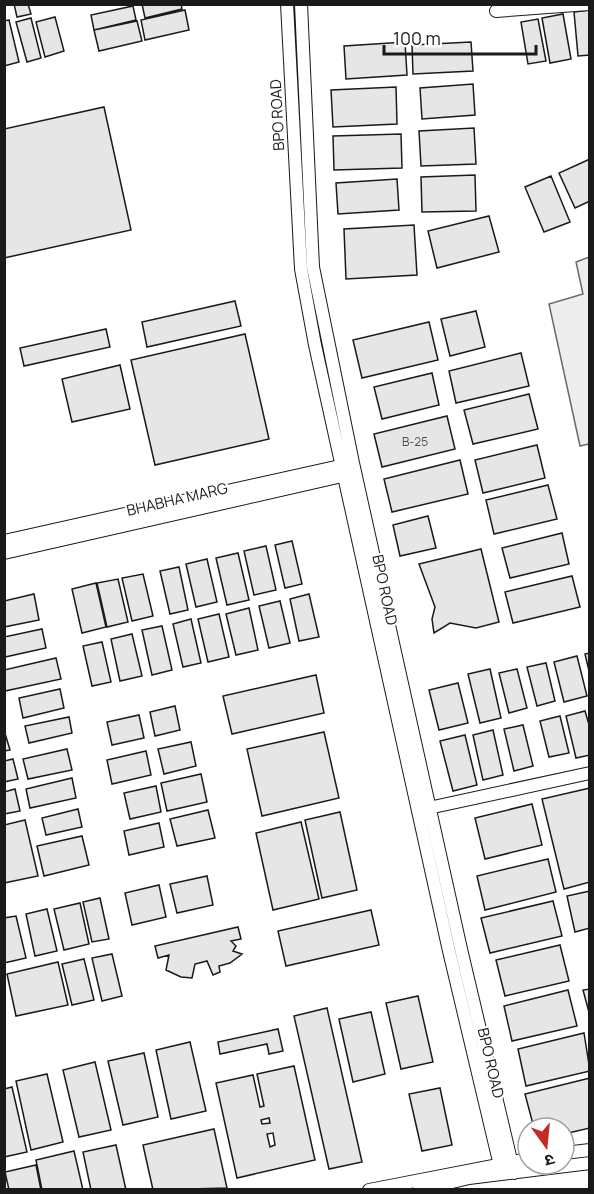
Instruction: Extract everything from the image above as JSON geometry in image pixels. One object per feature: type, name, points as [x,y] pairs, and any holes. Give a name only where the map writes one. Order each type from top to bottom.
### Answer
[{"type":"street","name":"BPO ROAD","points":[[287,4],[301,269],[349,469],[506,1168]]},
{"type":"street","name":"BPO ROAD","points":[[301,4],[313,267],[349,469]]},
{"type":"street","points":[[496,11],[589,4]]},
{"type":"street","name":"BHABHA MARG","points":[[4,541],[349,469]]},
{"type":"street","name":"BHABHA MARG","points":[[4,553],[349,469]]},
{"type":"street","points":[[424,808],[590,772]]},
{"type":"street","points":[[369,1190],[506,1168],[590,1163]]},
{"type":"street","points":[[419,1190],[516,1164]]},
{"type":"shaded area","points":[[589,257],[589,444],[580,446],[549,304],[583,294],[576,262]]},
{"type":"building","points":[[14,4],[28,4],[31,14],[17,17]]},
{"type":"building","points":[[142,4],[181,4],[182,9],[145,18]]},
{"type":"building","points":[[133,6],[136,20],[94,30],[91,15]]},
{"type":"building","points":[[185,10],[189,30],[145,40],[141,20]]},
{"type":"building","points":[[590,10],[590,55],[578,56],[574,12]]},
{"type":"building","points":[[563,14],[571,59],[550,63],[542,18]]},
{"type":"building","points":[[55,17],[64,51],[45,57],[36,22]]},
{"type":"building","points":[[31,18],[41,58],[27,62],[16,22]]},
{"type":"building","points":[[538,19],[546,61],[528,64],[521,22]]},
{"type":"building","points":[[9,20],[19,62],[4,66],[4,21]]},
{"type":"building","points":[[137,21],[142,41],[99,51],[94,30]]},
{"type":"building","points":[[405,42],[407,75],[346,79],[344,46]]},
{"type":"building","points":[[471,42],[473,71],[413,74],[412,45]]},
{"type":"building","points":[[473,84],[475,115],[422,119],[420,88]]},
{"type":"building","points":[[396,87],[397,124],[333,127],[331,90]]},
{"type":"building","points":[[104,107],[131,230],[4,258],[4,129]]},
{"type":"building","points":[[474,128],[476,164],[421,166],[419,131]]},
{"type":"building","points":[[401,134],[402,168],[334,170],[333,136]]},
{"type":"building","points":[[590,159],[590,201],[575,208],[559,173]]},
{"type":"building","points":[[475,175],[476,211],[422,212],[421,177]]},
{"type":"building","points":[[551,176],[570,222],[544,232],[525,187]]},
{"type":"building","points":[[397,179],[399,210],[338,214],[336,183]]},
{"type":"building","points":[[489,216],[499,252],[437,268],[428,231]]},
{"type":"building","points":[[414,225],[417,275],[346,279],[344,229]]},
{"type":"building","points":[[235,301],[241,326],[147,347],[142,322]]},
{"type":"building","points":[[476,311],[485,347],[450,356],[441,319]]},
{"type":"building","points":[[429,322],[438,360],[362,378],[353,340]]},
{"type":"building","points":[[106,329],[110,347],[24,366],[20,348]]},
{"type":"building","points":[[245,334],[269,439],[155,465],[131,360]]},
{"type":"building","points":[[521,353],[529,386],[456,403],[449,371]]},
{"type":"building","points":[[120,365],[130,409],[72,422],[62,379]]},
{"type":"building","points":[[432,373],[439,405],[382,419],[374,387]]},
{"type":"building","points":[[529,394],[538,429],[473,444],[464,410]]},
{"type":"building","points":[[447,416],[455,449],[382,467],[374,434]]},
{"type":"building","points":[[537,445],[545,478],[483,493],[475,460]]},
{"type":"building","points":[[460,460],[468,494],[392,512],[384,479]]},
{"type":"building","points":[[548,485],[557,519],[494,534],[486,500]]},
{"type":"building","points":[[428,516],[436,548],[400,556],[393,525]]},
{"type":"building","points":[[562,533],[569,564],[510,578],[502,548]]},
{"type":"building","points":[[292,541],[302,584],[285,588],[275,545]]},
{"type":"building","points":[[266,546],[276,590],[254,595],[244,551]]},
{"type":"building","points":[[481,549],[499,622],[476,628],[450,623],[434,633],[432,619],[435,607],[419,564]]},
{"type":"building","points":[[238,553],[249,600],[227,605],[216,558]]},
{"type":"building","points":[[207,559],[217,602],[196,607],[186,564]]},
{"type":"building","points":[[179,567],[188,610],[170,614],[160,571]]},
{"type":"building","points":[[143,574],[153,616],[132,621],[122,578]]},
{"type":"building","points":[[572,576],[580,607],[513,623],[505,592]]},
{"type":"building","points":[[118,579],[128,622],[107,627],[97,583]]},
{"type":"building","points":[[96,583],[106,627],[82,633],[72,589]]},
{"type":"building","points":[[34,594],[39,620],[4,627],[4,601]]},
{"type":"building","points":[[309,594],[319,637],[299,641],[290,599]]},
{"type":"building","points":[[280,601],[290,643],[269,648],[259,606]]},
{"type":"building","points":[[249,608],[258,650],[236,655],[226,614]]},
{"type":"building","points":[[219,614],[229,657],[208,662],[198,619]]},
{"type":"building","points":[[191,619],[201,663],[183,667],[173,624]]},
{"type":"building","points":[[162,626],[172,670],[152,675],[142,630]]},
{"type":"building","points":[[42,629],[46,648],[5,657],[4,637]]},
{"type":"building","points":[[132,634],[142,676],[120,681],[111,639]]},
{"type":"building","points":[[102,642],[111,682],[92,686],[83,646]]},
{"type":"building","points":[[590,653],[590,675],[585,654]]},
{"type":"building","points":[[577,656],[587,696],[564,702],[554,662]]},
{"type":"building","points":[[56,658],[61,679],[5,691],[4,670]]},
{"type":"building","points":[[546,663],[555,701],[537,706],[527,667]]},
{"type":"building","points":[[490,669],[501,718],[480,723],[468,674]]},
{"type":"building","points":[[517,669],[527,708],[509,713],[499,673]]},
{"type":"building","points":[[316,675],[324,713],[232,734],[223,696]]},
{"type":"building","points":[[458,683],[468,723],[439,730],[429,690]]},
{"type":"building","points":[[60,689],[64,708],[23,718],[19,698]]},
{"type":"building","points":[[175,706],[180,730],[155,736],[150,712]]},
{"type":"building","points":[[585,711],[590,728],[590,755],[576,758],[566,716]]},
{"type":"building","points":[[139,715],[144,738],[112,745],[107,722]]},
{"type":"building","points":[[560,716],[569,753],[549,757],[540,721]]},
{"type":"building","points":[[69,717],[72,733],[29,743],[25,726]]},
{"type":"building","points":[[523,725],[533,766],[514,771],[504,729]]},
{"type":"building","points":[[4,730],[10,750],[4,751]]},
{"type":"building","points":[[493,730],[503,775],[483,780],[473,735]]},
{"type":"building","points":[[324,732],[339,798],[262,816],[247,749]]},
{"type":"building","points":[[465,735],[477,785],[453,791],[440,741]]},
{"type":"building","points":[[191,742],[196,766],[164,774],[158,749]]},
{"type":"building","points":[[67,749],[72,770],[28,779],[23,759]]},
{"type":"building","points":[[146,751],[151,775],[112,784],[107,760]]},
{"type":"building","points":[[13,759],[18,779],[4,782],[4,761]]},
{"type":"building","points":[[201,774],[207,802],[167,811],[161,783]]},
{"type":"building","points":[[72,778],[76,798],[30,808],[26,789]]},
{"type":"building","points":[[156,786],[161,812],[130,819],[124,793]]},
{"type":"building","points":[[590,788],[590,882],[564,889],[542,799]]},
{"type":"building","points":[[15,789],[20,811],[4,814],[4,792]]},
{"type":"building","points":[[532,804],[542,845],[485,859],[475,818]]},
{"type":"building","points":[[78,809],[82,827],[46,835],[42,818]]},
{"type":"building","points":[[208,810],[215,838],[177,846],[170,819]]},
{"type":"building","points":[[340,812],[357,890],[322,898],[305,820]]},
{"type":"building","points":[[25,820],[38,876],[4,883],[4,825]]},
{"type":"building","points":[[301,822],[319,899],[273,910],[256,833]]},
{"type":"building","points":[[159,823],[164,847],[129,855],[124,831]]},
{"type":"building","points":[[82,836],[89,865],[44,876],[37,846]]},
{"type":"building","points":[[548,859],[556,892],[485,910],[477,876]]},
{"type":"building","points":[[207,876],[213,905],[177,913],[170,884]]},
{"type":"building","points":[[159,885],[166,917],[132,925],[125,893]]},
{"type":"building","points":[[590,891],[590,928],[575,932],[567,896]]},
{"type":"building","points":[[100,898],[109,939],[92,942],[83,902]]},
{"type":"building","points":[[553,901],[562,936],[490,953],[481,918]]},
{"type":"building","points":[[80,903],[89,944],[64,950],[54,909]]},
{"type":"building","points":[[47,909],[57,951],[35,956],[26,914]]},
{"type":"building","points":[[371,910],[379,945],[286,966],[278,931]]},
{"type":"building","points":[[16,916],[26,958],[4,963],[4,918]]},
{"type":"building","points":[[238,927],[241,939],[231,941],[236,946],[233,951],[242,954],[230,963],[219,966],[220,972],[213,975],[207,961],[195,964],[192,978],[181,977],[166,970],[169,955],[158,958],[155,946]]},
{"type":"building","points":[[560,945],[569,981],[505,996],[496,960]]},
{"type":"building","points":[[112,954],[122,996],[102,1001],[92,958]]},
{"type":"building","points":[[84,959],[94,1000],[72,1005],[62,964]]},
{"type":"building","points":[[58,962],[68,1005],[16,1016],[7,974]]},
{"type":"building","points":[[590,989],[590,1016],[583,990]]},
{"type":"building","points":[[568,990],[577,1026],[512,1041],[504,1006]]},
{"type":"building","points":[[418,996],[433,1062],[401,1069],[386,1003]]},
{"type":"building","points":[[327,1008],[362,1162],[329,1169],[294,1016]]},
{"type":"building","points":[[371,1012],[385,1074],[353,1082],[339,1019]]},
{"type":"building","points":[[278,1029],[283,1051],[269,1054],[267,1044],[220,1054],[218,1042]]},
{"type":"building","points":[[584,1033],[590,1071],[526,1086],[518,1049]]},
{"type":"building","points":[[190,1042],[206,1111],[171,1119],[156,1050]]},
{"type":"building","points":[[144,1053],[158,1117],[123,1125],[108,1061]]},
{"type":"building","points":[[95,1062],[111,1130],[79,1137],[63,1070]]},
{"type":"building","points":[[294,1066],[315,1160],[237,1178],[216,1083],[253,1075],[260,1107],[264,1106],[257,1074]],"holes":[[[269,1118],[270,1123],[262,1124],[261,1120]],[[273,1133],[275,1145],[270,1147],[267,1134]]]},
{"type":"building","points":[[47,1074],[63,1142],[31,1150],[16,1081]]},
{"type":"building","points":[[590,1078],[590,1128],[576,1131],[576,1116],[531,1116],[525,1094]]},
{"type":"building","points":[[12,1087],[27,1152],[4,1157],[4,1089]]},
{"type":"building","points":[[440,1088],[452,1145],[422,1151],[409,1094]]},
{"type":"building","points":[[214,1129],[227,1188],[153,1190],[143,1145]]},
{"type":"building","points":[[116,1145],[126,1190],[91,1190],[83,1152]]},
{"type":"building","points":[[74,1151],[83,1190],[42,1190],[36,1160]]},
{"type":"building","points":[[36,1165],[41,1190],[9,1190],[5,1172]]}]
